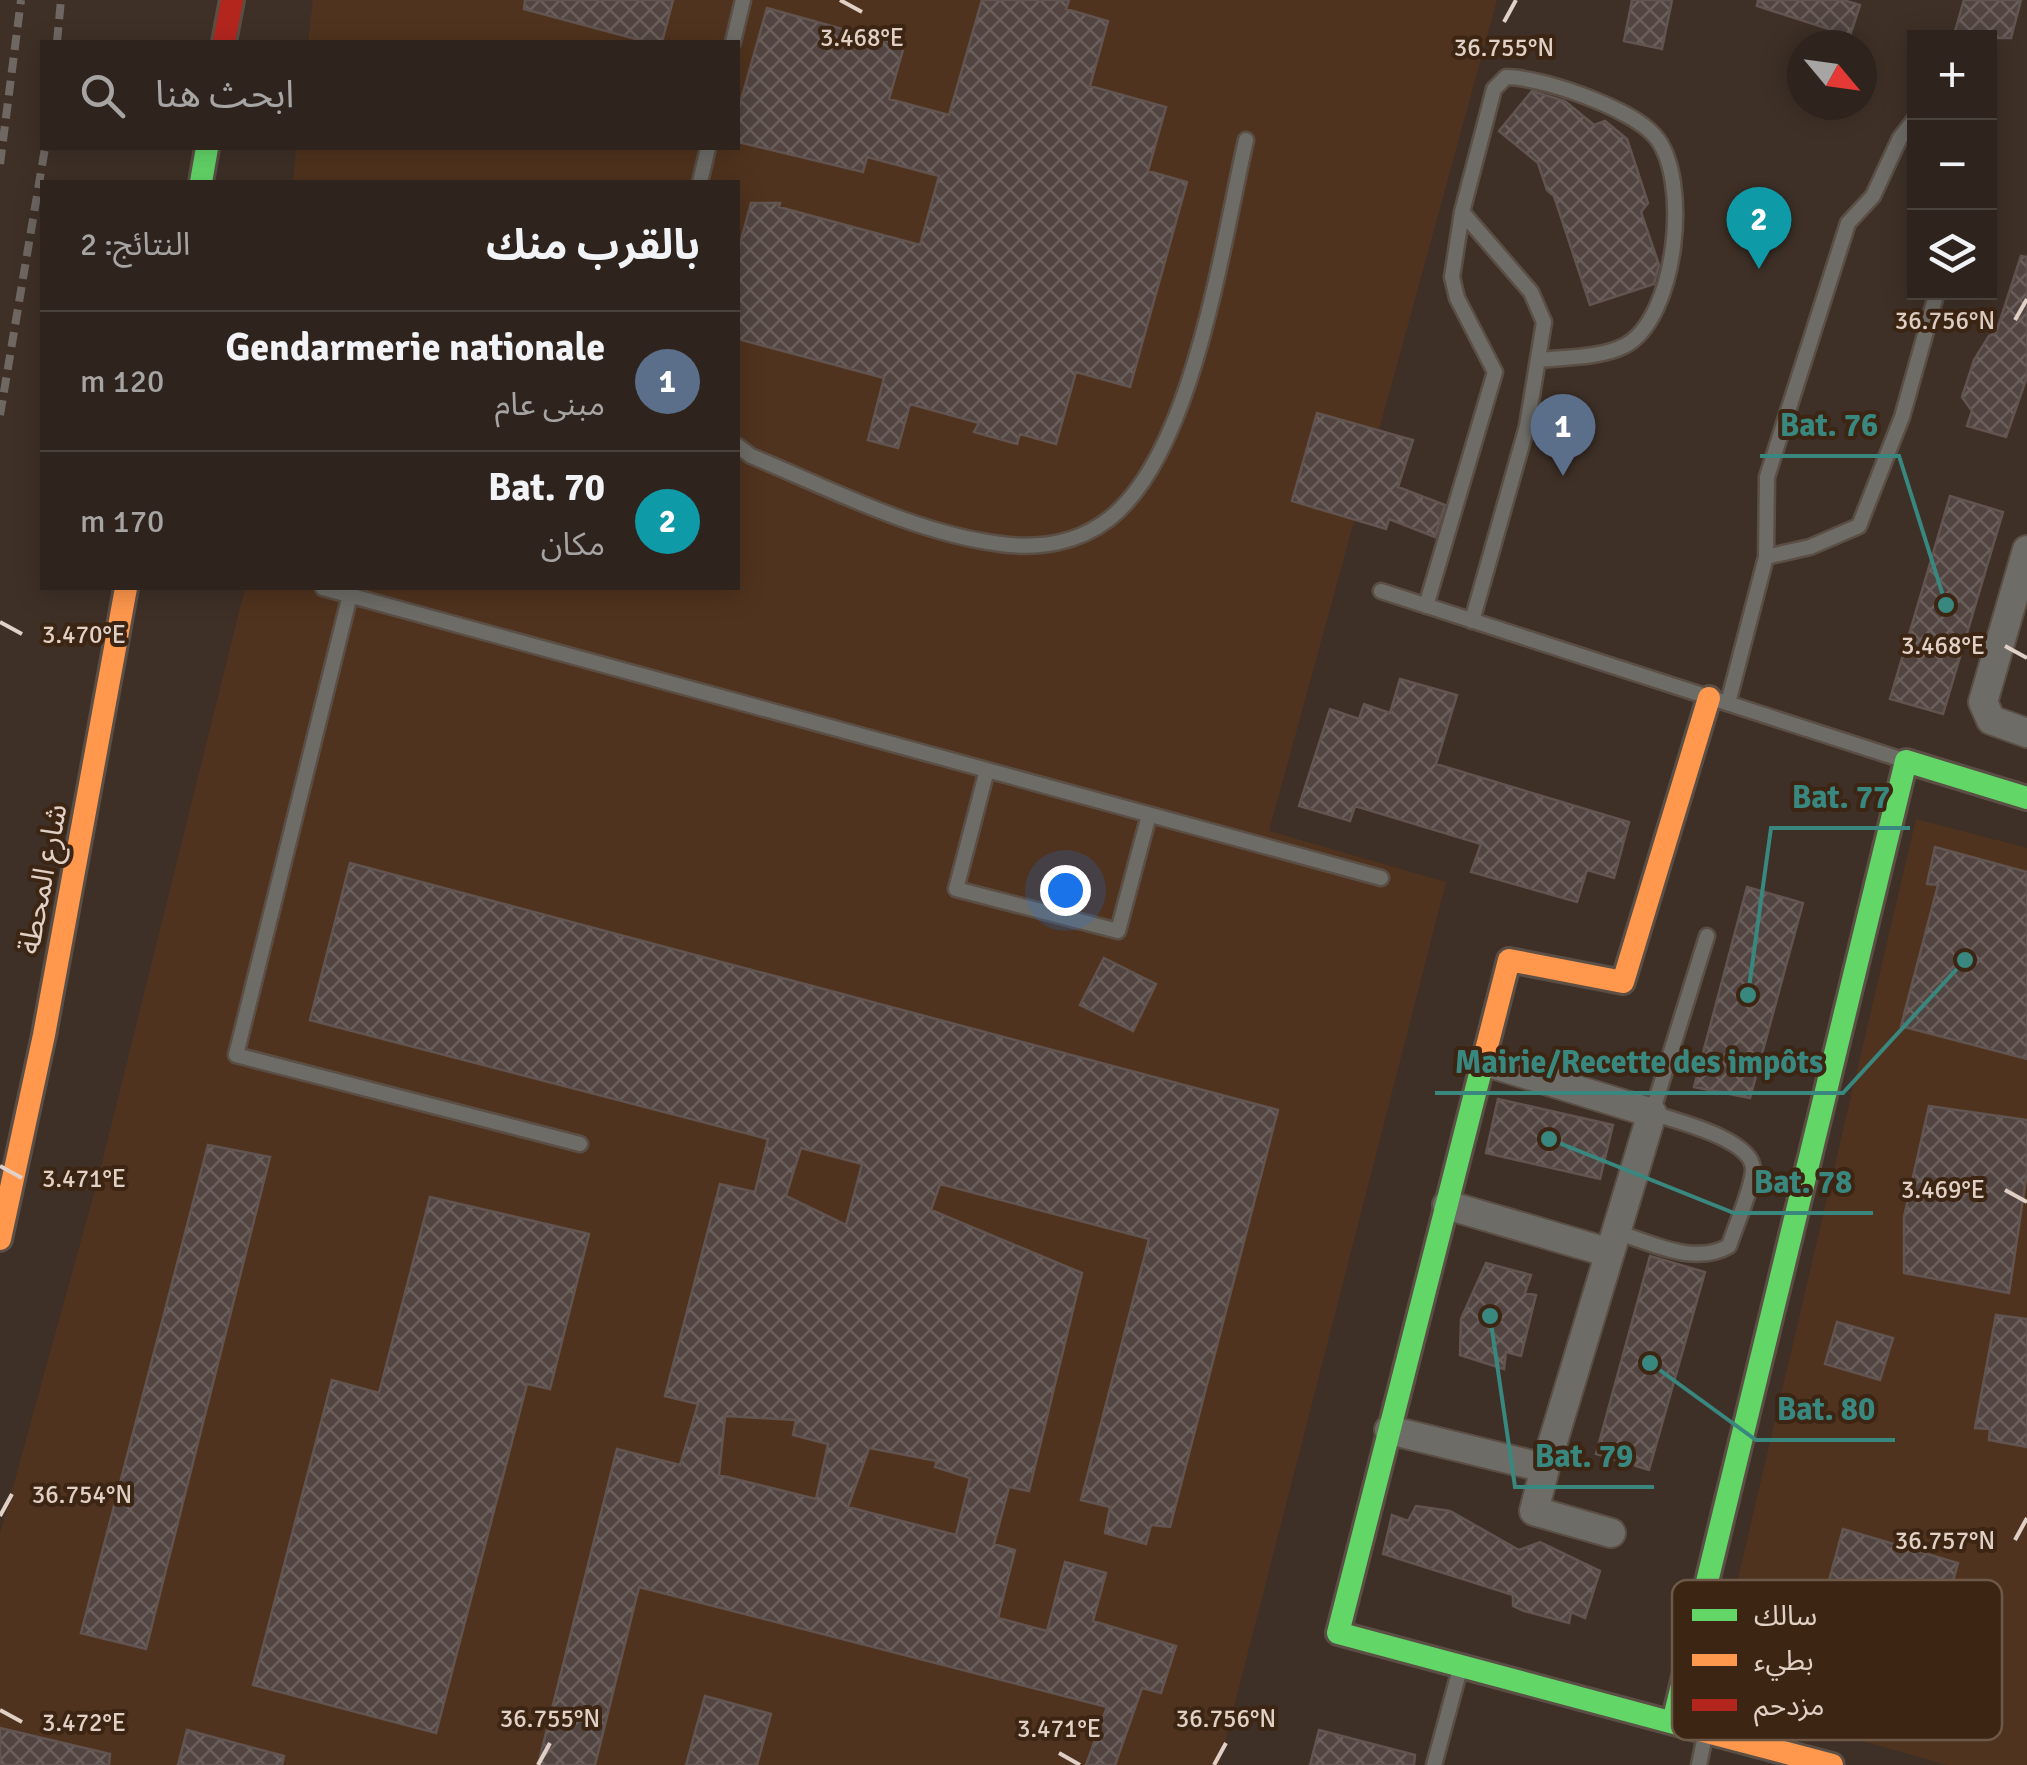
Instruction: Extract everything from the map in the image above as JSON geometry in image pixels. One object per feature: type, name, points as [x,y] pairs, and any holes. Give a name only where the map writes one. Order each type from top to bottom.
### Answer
[{"type":"street","points":[[224,40],[232,0]]},
{"type":"street","points":[[201,180],[206,150]]},
{"type":"street","points":[[2027,550],[2020,597],[1982,702],[1991,720],[2027,733]]},
{"type":"street","name":"شارع المحطة","points":[[0,1239],[44,1035],[126,590]]},
{"type":"street","points":[[1672,1722],[1338,1633],[1509,960],[1623,982],[1718,700]]},
{"type":"street","points":[[1707,1580],[1906,761],[2027,798]]},
{"type":"street","points":[[1483,1061],[1652,1112],[1534,1511],[1611,1533]]},
{"type":"street","points":[[1446,1205],[1613,1243]]},
{"type":"street","points":[[1390,1430],[1545,1468]]},
{"type":"street","points":[[1739,1740],[1832,1765]]},
{"type":"lane","points":[[733,40],[743,0]]},
{"type":"lane","points":[[1426,606],[1494,372],[1457,298],[1452,277],[1462,212],[1494,89],[1506,77],[1528,77],[1612,110],[1656,136],[1668,164],[1676,220],[1674,254],[1659,306],[1644,330],[1624,346],[1540,360]]},
{"type":"lane","points":[[1718,700],[1766,557],[1767,477],[1848,223],[1874,196],[1907,129]]},
{"type":"lane","points":[[740,447],[908,521],[1002,544],[1065,544],[1109,519],[1144,481],[1189,384],[1246,140]]},
{"type":"lane","points":[[700,180],[708,150]]},
{"type":"lane","points":[[1462,212],[1531,292],[1544,322],[1540,360],[1472,621]]},
{"type":"lane","points":[[1766,557],[1810,547],[1859,526],[1902,418],[1934,300]]},
{"type":"lane","points":[[331,590],[1381,878]]},
{"type":"lane","points":[[1381,591],[1906,761]]},
{"type":"lane","points":[[350,595],[236,1054],[580,1144]]},
{"type":"lane","points":[[988,770],[956,888],[1118,931],[1149,815]]},
{"type":"lane","points":[[1613,1243],[1691,1255],[1716,1254],[1729,1246],[1753,1169],[1748,1156],[1731,1141],[1652,1112],[1707,936]]},
{"type":"lane","points":[[1434,1765],[1461,1665]]},
{"type":"lane","points":[[1700,1765],[1704,1740]]},
{"type":"shaded area","points":[[313,0],[1497,0],[1269,831],[1446,882],[1219,1765],[0,1765],[0,1534],[98,1179],[245,590],[740,590],[740,180],[293,180],[296,150],[740,150],[740,40],[308,40]]},
{"type":"shaded area","points":[[1916,819],[2027,848],[2027,1765],[1947,1765],[1859,1740],[2002,1740],[2002,1580],[1738,1580]]},
{"type":"building","points":[[525,0],[673,0],[663,40],[640,40],[524,9]]},
{"type":"building","points":[[982,0],[1069,0],[1066,9],[1108,21],[1090,86],[1166,107],[1148,171],[1187,182],[1130,387],[1076,372],[1056,444],[1020,434],[1017,444],[974,432],[979,423],[910,404],[898,448],[868,440],[884,378],[740,340],[740,244],[751,203],[780,203],[779,207],[920,245],[939,176],[867,157],[863,172],[740,142],[740,104],[767,8],[904,46],[889,99],[949,115]]},
{"type":"building","points":[[1632,0],[1672,0],[1662,49],[1624,41]]},
{"type":"building","points":[[1758,0],[1843,0],[1860,5],[1852,30],[1831,30],[1757,6]]},
{"type":"building","points":[[1964,0],[2021,0],[2011,38],[1997,38],[1997,30],[1955,30]]},
{"type":"building","points":[[1532,91],[1565,101],[1594,125],[1605,121],[1627,139],[1648,203],[1641,212],[1659,265],[1654,284],[1590,305],[1554,196],[1547,190],[1538,163],[1499,131]]},
{"type":"building","points":[[2021,256],[2027,257],[2027,377],[2006,437],[1967,426],[1972,411],[1962,397],[1974,360],[1989,336],[1996,333]]},
{"type":"building","points":[[1317,413],[1413,440],[1398,487],[1445,505],[1435,537],[1389,519],[1386,529],[1292,501]]},
{"type":"building","points":[[1950,496],[2003,512],[1943,714],[1890,699]]},
{"type":"building","points":[[1400,679],[1457,695],[1436,764],[1629,822],[1614,878],[1587,870],[1577,902],[1471,872],[1481,844],[1355,806],[1350,821],[1299,806],[1330,709],[1359,719],[1364,704],[1390,713]]},
{"type":"building","points":[[1935,847],[2027,872],[2027,1059],[1901,1026],[1938,885],[1927,884]]},
{"type":"building","points":[[350,863],[1278,1110],[1170,1527],[1151,1525],[1146,1544],[1105,1533],[1110,1507],[1081,1500],[1149,1239],[940,1184],[931,1210],[1082,1273],[1029,1491],[1009,1487],[994,1544],[1015,1550],[998,1618],[1047,1631],[1065,1562],[1106,1573],[1093,1621],[1176,1646],[1161,1693],[1142,1688],[1115,1765],[1086,1765],[1107,1707],[639,1587],[595,1765],[538,1765],[617,1449],[680,1465],[698,1404],[665,1396],[720,1184],[755,1192],[768,1139],[310,1020]],"holes":[[[801,1148],[862,1164],[846,1225],[786,1196]],[[725,1416],[796,1420],[793,1435],[828,1444],[816,1499],[719,1475]],[[869,1448],[937,1461],[935,1467],[970,1478],[956,1535],[848,1507]]]},
{"type":"building","points":[[1747,887],[1803,903],[1750,1098],[1694,1087]]},
{"type":"building","points":[[1104,958],[1156,984],[1133,1031],[1080,1005]]},
{"type":"building","points":[[1498,1099],[1613,1125],[1600,1179],[1486,1153]]},
{"type":"building","points":[[1929,1106],[2027,1120],[2027,1172],[2009,1293],[1904,1273],[1904,1217]]},
{"type":"building","points":[[208,1145],[270,1157],[146,1649],[81,1633]]},
{"type":"building","points":[[430,1197],[589,1234],[550,1389],[527,1384],[436,1733],[253,1685],[332,1380],[379,1393]]},
{"type":"building","points":[[1650,1256],[1705,1272],[1649,1470],[1596,1454]]},
{"type":"building","points":[[1486,1263],[1531,1275],[1525,1293],[1536,1295],[1521,1356],[1506,1352],[1504,1369],[1460,1355],[1461,1319]]},
{"type":"building","points":[[1996,1315],[2027,1319],[2027,1447],[1989,1440],[1990,1429],[1975,1428]]},
{"type":"building","points":[[1837,1322],[1893,1338],[1880,1380],[1825,1364]]},
{"type":"building","points":[[1416,1506],[1450,1511],[1519,1550],[1540,1542],[1600,1571],[1585,1618],[1571,1612],[1569,1623],[1524,1611],[1513,1606],[1513,1595],[1383,1554],[1392,1515],[1408,1521]]},
{"type":"building","points":[[1843,1529],[1958,1563],[1953,1580],[1829,1580]]},
{"type":"building","points":[[705,1696],[771,1714],[757,1765],[686,1765]]},
{"type":"building","points":[[0,1728],[110,1754],[109,1765],[0,1765]]},
{"type":"building","points":[[187,1730],[284,1756],[282,1765],[178,1765]]},
{"type":"building","points":[[1319,1730],[1415,1755],[1414,1765],[1310,1765]]},
{"type":"railway","points":[[0,164],[21,0]]},
{"type":"railway","points":[[57,40],[61,0]]},
{"type":"railway","points":[[0,415],[45,150]]},
{"type":"traffic: fast","points":[[201,180],[207,150]]},
{"type":"traffic: fast","points":[[1707,1580],[1906,761],[2027,798]]},
{"type":"traffic: fast","points":[[1484,1058],[1338,1633],[1672,1723]]},
{"type":"traffic: slow","points":[[0,1239],[44,1035],[126,590]]},
{"type":"traffic: slow","points":[[1484,1058],[1509,960],[1623,982],[1709,698]]},
{"type":"traffic: slow","points":[[1738,1740],[1832,1765]]},
{"type":"traffic: jam","points":[[224,40],[232,0]]},
{"type":"place","name":"Bat. 70","points":[[1759,269]]},
{"type":"place","name":"Gendarmerie nationale","points":[[1563,476]]},
{"type":"place","name":"Bat. 76","points":[[1946,605]]},
{"type":"place","name":"Mairie/Recette des impôts","points":[[1965,960]]},
{"type":"place","name":"Bat. 77","points":[[1748,995]]},
{"type":"place","name":"Bat. 78","points":[[1549,1139]]},
{"type":"place","name":"Bat. 79","points":[[1490,1316]]},
{"type":"place","name":"Bat. 80","points":[[1650,1363]]}]
